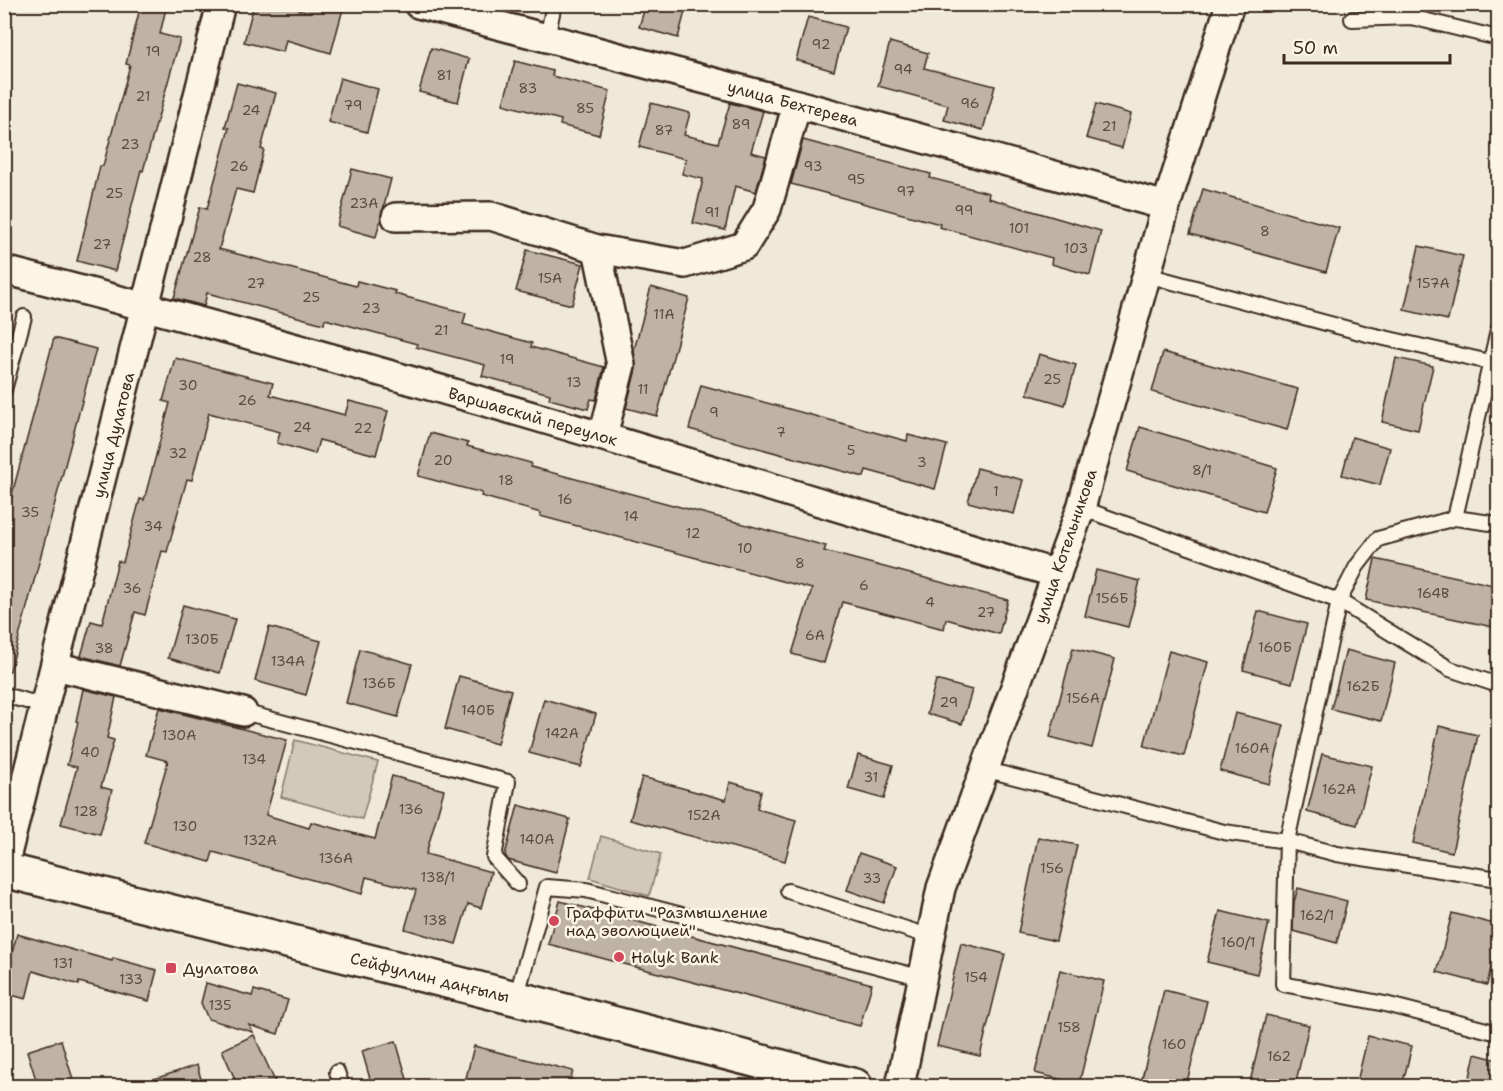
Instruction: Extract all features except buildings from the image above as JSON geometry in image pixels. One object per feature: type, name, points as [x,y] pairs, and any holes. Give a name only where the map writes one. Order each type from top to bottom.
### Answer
[{"type":"main road","name":"Сейфуллин даңғылы","points":[[4,868],[855,1086]]},
{"type":"street","name":"улица Дулатова","points":[[4,868],[221,4]]},
{"type":"street","name":"улица Бехтерева","points":[[418,4],[797,104],[1166,206]]},
{"type":"street","name":"улица Котельникова","points":[[900,1086],[941,888],[1081,508],[1166,206],[1230,4]]},
{"type":"street","points":[[396,217],[491,216],[597,249],[685,264],[744,246],[767,209],[797,104]]},
{"type":"street","points":[[597,249],[621,365],[603,436]]},
{"type":"street","name":"Варшавский переулок","points":[[4,270],[146,306],[603,436],[1057,574]]},
{"type":"street","points":[[55,666],[243,712]]},
{"type":"lane","points":[[547,38],[554,4]]},
{"type":"lane","points":[[1352,19],[1412,10],[1498,38]]},
{"type":"lane","points":[[1147,275],[1367,334],[1495,363]]},
{"type":"lane","points":[[4,390],[24,318]]},
{"type":"lane","points":[[1455,518],[1495,363],[1498,330]]},
{"type":"lane","points":[[1081,508],[1339,600],[1450,669],[1498,685]]},
{"type":"lane","points":[[1498,524],[1455,518],[1378,539],[1357,566],[1339,600],[1287,841],[1283,984],[1385,1004],[1498,1033]]},
{"type":"lane","points":[[4,695],[45,706]]},
{"type":"lane","points":[[243,712],[508,782],[494,857],[518,884]]},
{"type":"lane","points":[[984,769],[1224,832],[1287,841],[1337,854],[1498,879]]},
{"type":"lane","points":[[515,998],[547,887],[586,890],[923,978]]},
{"type":"lane","points":[[788,891],[931,937]]},
{"type":"lane","points":[[337,1072],[342,1086]]},
{"type":"shaded area","points":[[295,740],[378,762],[362,819],[281,797]]},
{"type":"shaded area","points":[[601,836],[661,854],[649,896],[590,878]]},
{"type":"place","name":"Граффити \"Размышление над эволюцией\"","points":[[554,921]]},
{"type":"place","name":"Halyk Bank","points":[[619,957]]},
{"type":"place","name":"Дулатова","points":[[171,968]]}]
